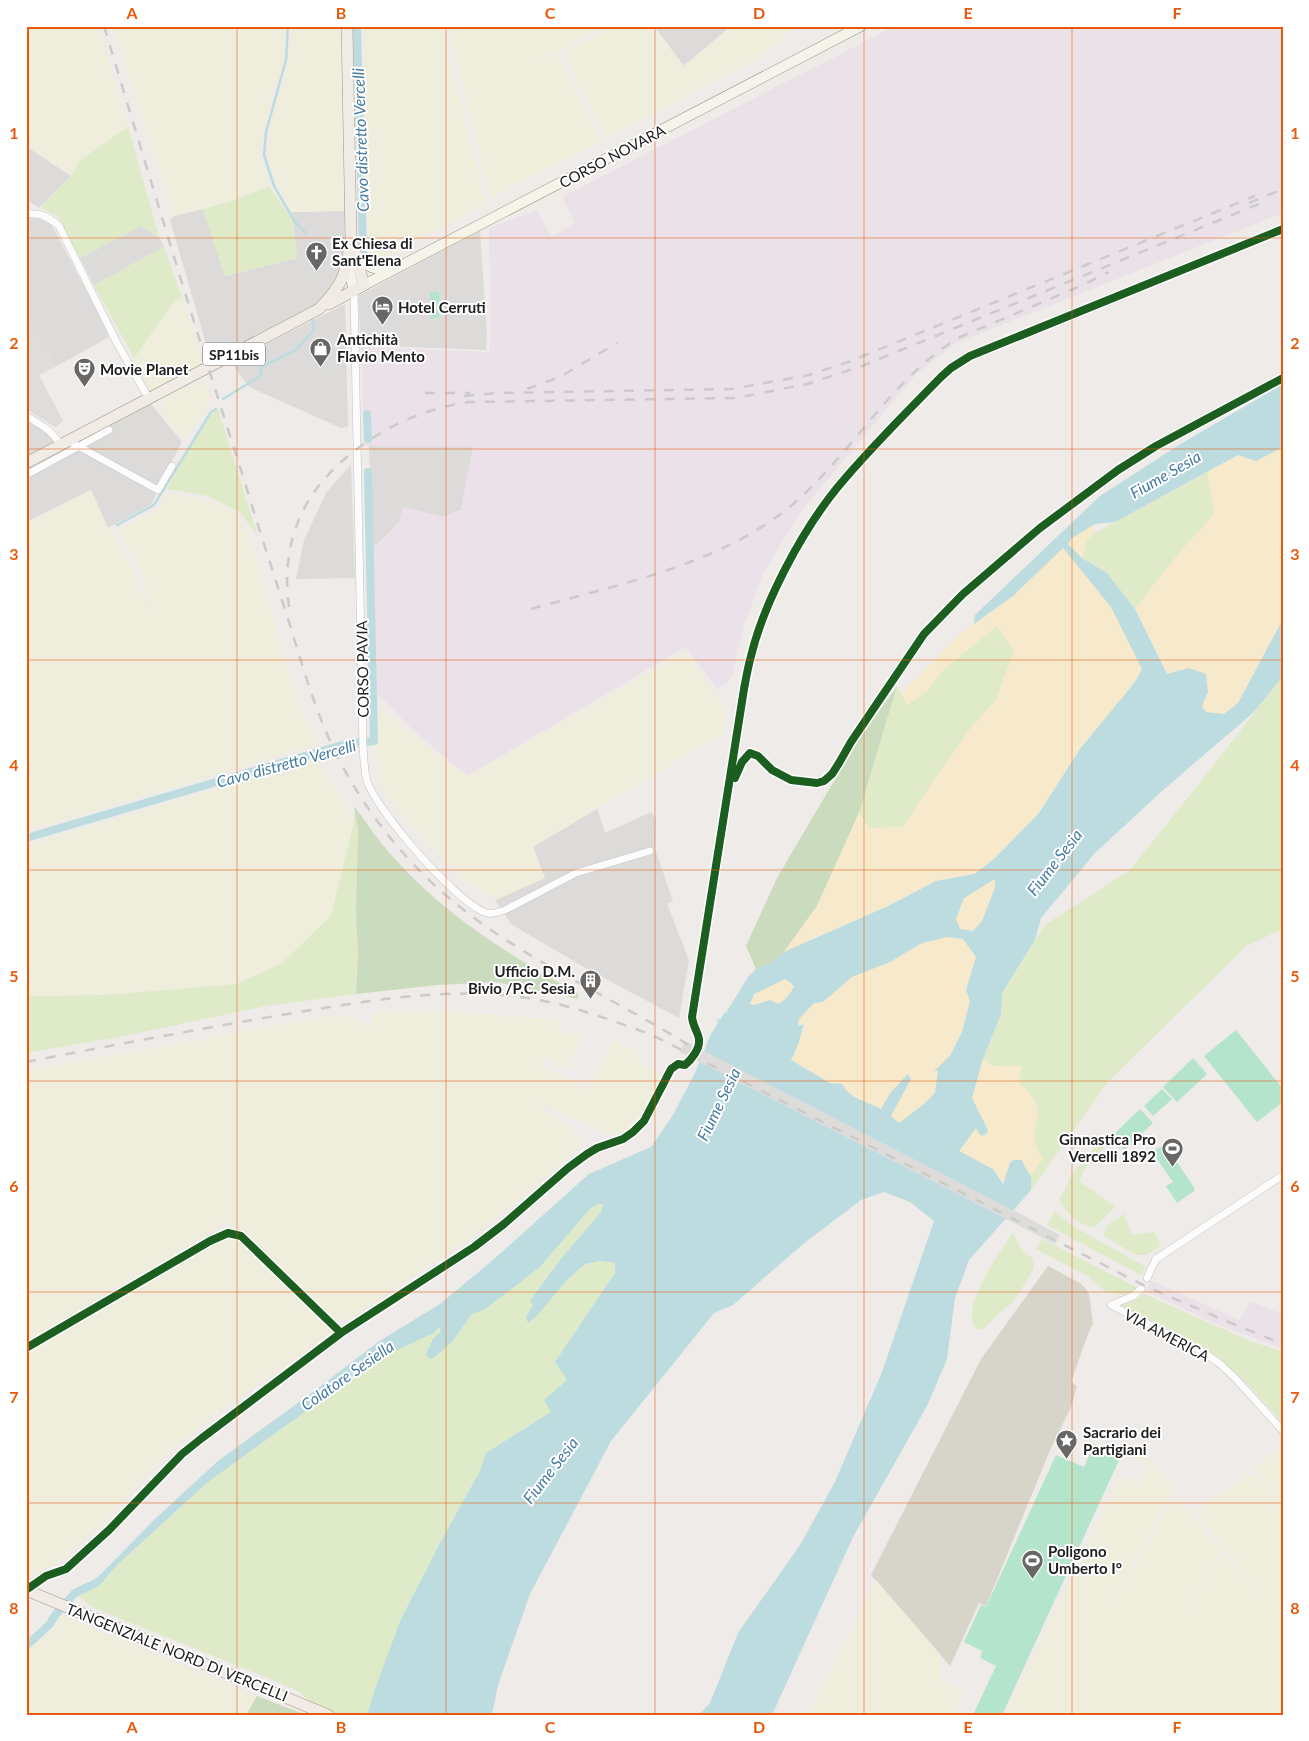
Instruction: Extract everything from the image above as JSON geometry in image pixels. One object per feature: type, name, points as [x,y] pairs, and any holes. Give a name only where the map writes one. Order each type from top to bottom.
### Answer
[{"type":"main road","points":[[319,309],[335,293],[342,282],[348,264],[351,239],[347,26]]},
{"type":"main road","name":"CORSO NOVARA","points":[[319,309],[853,28]]},
{"type":"main road","points":[[351,239],[356,254],[359,288]]},
{"type":"main road","points":[[356,254],[368,267],[378,270],[396,269]]},
{"type":"main road","points":[[348,264],[359,288]]},
{"type":"main road","name":"SP11bis","points":[[26,463],[69,444],[149,399],[319,309]]},
{"type":"main road","name":"TANGENZIALE NORD DI VERCELLI","points":[[26,1590],[328,1715]]},
{"type":"street","points":[[26,206],[36,214]]},
{"type":"street","points":[[26,214],[49,217],[59,226],[117,344],[149,399]]},
{"type":"street","name":"CORSO PAVIA","points":[[359,288],[363,738],[367,781],[393,823],[446,884],[461,898],[485,913],[492,914],[505,910],[576,873],[650,851]]},
{"type":"street","points":[[26,416],[49,430],[57,438],[158,490],[172,466]]},
{"type":"street","points":[[26,475],[69,444],[109,430]]},
{"type":"street","points":[[1147,1278],[1156,1259],[1283,1175]]},
{"type":"street","name":"VIA AMERICA","points":[[1141,1289],[1133,1296],[1111,1305],[1198,1349],[1219,1363],[1283,1431]]},
{"type":"shaded area","points":[[26,26],[98,26],[128,127],[79,161],[71,176],[26,146]]},
{"type":"shaded area","points":[[113,26],[286,26],[283,65],[272,95],[260,149],[269,186],[233,201],[174,216]]},
{"type":"shaded area","points":[[292,26],[342,26],[345,211],[292,212],[276,183],[270,166],[267,153],[270,130],[288,65]]},
{"type":"shaded area","points":[[364,26],[442,26],[486,202],[399,251],[381,258],[374,257],[370,253],[368,241]]},
{"type":"shaded area","points":[[448,26],[603,26],[559,52],[540,57],[542,59],[558,55],[602,142],[490,199]]},
{"type":"shaded area","points":[[615,26],[654,26],[684,66],[731,26],[798,26],[753,61],[606,139],[564,57],[567,50]]},
{"type":"shaded area","points":[[654,26],[731,26],[731,28],[683,66]]},
{"type":"shaded area","points":[[895,26],[1283,26],[1283,213],[956,343],[917,373],[800,513],[763,574],[744,625],[732,675],[728,682],[717,689],[686,647],[467,776],[412,729],[375,691],[372,543],[377,545],[399,522],[403,507],[443,517],[461,510],[473,446],[364,446],[361,347],[489,352],[491,334],[489,228],[537,210],[551,237],[575,223],[562,197]]},
{"type":"shaded area","points":[[26,146],[71,176],[39,208],[26,199]]},
{"type":"shaded area","points":[[203,209],[225,276],[297,258],[292,212],[345,211],[344,258],[339,278],[326,298],[211,361],[170,220],[174,216]]},
{"type":"shaded area","points":[[26,217],[35,217],[51,224],[109,337],[55,367],[26,311]]},
{"type":"shaded area","points":[[141,226],[159,237],[164,247],[94,285],[80,258]]},
{"type":"shaded area","points":[[480,231],[487,334],[486,350],[361,345],[358,296]]},
{"type":"shaded area","points":[[179,298],[183,300],[202,360],[197,367],[154,391],[148,390],[134,358],[173,303]]},
{"type":"shaded area","points":[[345,304],[348,427],[341,428],[249,387],[231,362]]},
{"type":"shaded area","points":[[26,311],[55,367],[39,375],[63,421],[55,427],[26,409]]},
{"type":"shaded area","points":[[204,379],[211,397],[210,404],[184,439],[161,411],[166,408],[163,401]]},
{"type":"shaded area","points":[[151,404],[182,442],[158,488],[152,504],[108,528],[91,490],[26,522],[26,470]]},
{"type":"shaded area","points":[[26,419],[51,433],[53,442],[26,456]]},
{"type":"shaded area","points":[[474,445],[461,510],[443,517],[403,507],[400,522],[376,545],[372,543],[369,446]]},
{"type":"shaded area","points":[[351,464],[355,578],[296,579],[304,540],[326,493]]},
{"type":"shaded area","points":[[91,490],[108,528],[137,575],[138,588],[155,614],[147,599],[143,576],[139,567],[118,531],[158,509],[165,493],[200,498],[234,511],[248,531],[291,679],[306,719],[319,744],[26,831],[26,524]]},
{"type":"shaded area","points":[[686,652],[722,703],[725,716],[723,734],[533,847],[545,878],[495,900],[465,881],[400,814],[381,785],[375,751],[378,708],[467,776]]},
{"type":"shaded area","points":[[319,759],[354,822],[331,916],[282,963],[237,984],[106,995],[26,996],[26,845]]},
{"type":"shaded area","points":[[597,808],[605,833],[651,812],[656,819],[655,849],[673,901],[667,904],[689,960],[679,1018],[589,970],[511,924],[495,900],[545,878],[533,847]]},
{"type":"shaded area","points":[[374,1011],[446,1011],[561,1020],[557,1031],[582,1036],[567,1068],[543,1058],[540,1066],[589,1090],[613,1041],[640,1052],[638,1057],[643,1059],[641,1065],[665,1076],[644,1117],[636,1128],[620,1138],[574,1119],[529,1097],[568,1128],[583,1145],[498,1217],[349,1319],[336,1321],[260,1250],[248,1234],[226,1222],[26,1341],[26,1071],[339,1014],[370,1025]]},
{"type":"shaded area","points":[[227,1238],[237,1239],[333,1332],[212,1417],[180,1442],[99,1526],[67,1555],[52,1566],[26,1578],[26,1354],[215,1242]]},
{"type":"shaded area","points":[[1048,1266],[1080,1283],[1085,1288],[1089,1294],[1093,1324],[1071,1382],[1077,1386],[1071,1407],[1051,1448],[986,1606],[979,1603],[950,1666],[871,1575],[981,1359]]},
{"type":"shaded area","points":[[1150,1280],[1239,1320],[1251,1302],[1283,1314],[1283,1349],[1214,1323],[1146,1291]]},
{"type":"shaded area","points":[[1133,1446],[1175,1488],[1109,1607],[1174,1499],[1180,1500],[1223,1551],[1185,1617],[1224,1554],[1263,1597],[1196,1512],[1249,1474],[1257,1476],[1283,1508],[1283,1715],[1005,1715],[1120,1476],[1139,1485],[1148,1465],[1129,1456]]},
{"type":"shaded area","points":[[1283,1448],[1283,1506],[1253,1468]]},
{"type":"shaded area","points":[[876,1580],[940,1654],[940,1677],[945,1682],[964,1691],[953,1715],[809,1715]]},
{"type":"shaded area","points":[[58,1613],[257,1696],[246,1715],[63,1715],[53,1712],[26,1715],[26,1649],[55,1628]]},
{"type":"green space","points":[[128,127],[159,237],[141,226],[80,258],[58,217],[41,207],[71,176],[79,161]]},
{"type":"green space","points":[[269,186],[293,221],[297,258],[225,276],[203,209],[233,201]]},
{"type":"green space","points":[[164,247],[183,300],[179,298],[173,303],[134,358],[94,285]]},
{"type":"green space","points":[[430,292],[439,292],[439,318],[430,319]]},
{"type":"green space","points":[[218,409],[258,537],[240,512],[208,496],[167,489],[191,446],[212,414]]},
{"type":"green space","points":[[1207,472],[1215,514],[1179,553],[1135,609],[1107,573],[1082,558],[1086,542],[1093,534]]},
{"type":"green space","points":[[997,626],[1014,651],[996,700],[973,725],[903,827],[869,828],[859,813],[897,686],[907,704],[926,692],[943,670]]},
{"type":"green space","points":[[1283,676],[1283,929],[1246,946],[1107,1083],[1031,1190],[1031,1176],[1043,1158],[1036,1145],[1035,1127],[1038,1110],[1035,1101],[1023,1086],[983,1059],[1001,1014],[1002,993],[1045,925],[1130,870]]},
{"type":"green space","points":[[897,686],[859,813],[817,906],[784,952],[771,963],[756,969],[746,946],[777,878],[857,742]]},
{"type":"green space","points":[[354,806],[389,852],[435,898],[504,949],[578,993],[578,999],[496,982],[437,985],[356,994],[358,955],[356,913],[358,829]]},
{"type":"green space","points":[[355,808],[358,829],[356,913],[358,955],[356,994],[266,1006],[119,1037],[26,1053],[26,996],[106,995],[237,984],[282,963],[331,916],[354,822]]},
{"type":"green space","points":[[1236,1030],[1283,1089],[1283,1102],[1257,1122],[1204,1056]]},
{"type":"green space","points":[[1193,1058],[1207,1074],[1177,1102],[1163,1087]]},
{"type":"green space","points":[[1162,1089],[1172,1099],[1153,1116],[1144,1106]]},
{"type":"green space","points":[[1140,1109],[1153,1123],[1124,1150],[1112,1136]]},
{"type":"green space","points":[[1103,1137],[1109,1143],[1086,1166],[1079,1181],[1115,1207],[1094,1228],[1074,1218],[1059,1200],[1072,1175]]},
{"type":"green space","name":"Ginnastica Pro Vercelli 1892","points":[[1165,1144],[1195,1189],[1177,1203],[1166,1186],[1173,1182],[1155,1156],[1149,1160],[1146,1155]]},
{"type":"green space","points":[[598,1204],[604,1204],[601,1212],[560,1260],[530,1301],[533,1305],[526,1317],[585,1264],[600,1261],[615,1263],[615,1272],[567,1380],[545,1400],[551,1412],[486,1453],[480,1471],[400,1621],[367,1715],[323,1715],[300,1692],[92,1607],[78,1595],[99,1586],[118,1564],[208,1482],[378,1359],[434,1333],[439,1327],[441,1331],[433,1339],[453,1341],[472,1314],[485,1308],[540,1267],[589,1210]]},
{"type":"green space","points":[[1055,1211],[1071,1225],[1146,1267],[1141,1275],[1047,1225]]},
{"type":"green space","points":[[1124,1214],[1132,1235],[1154,1232],[1160,1246],[1146,1255],[1136,1255],[1104,1236],[1107,1226]]},
{"type":"green space","points":[[1013,1232],[1021,1249],[1033,1259],[1034,1268],[1014,1301],[985,1328],[977,1330],[972,1320],[975,1299],[986,1275]]},
{"type":"green space","points":[[1042,1239],[1138,1288],[1121,1295],[1105,1291],[1088,1276],[1036,1249]]},
{"type":"green space","points":[[1144,1294],[1250,1341],[1283,1352],[1283,1423],[1241,1377],[1214,1356],[1174,1332],[1119,1305],[1132,1302]]},
{"type":"green space","name":"Poligono Umberto I°","points":[[1094,1444],[1102,1448],[1100,1453],[1110,1457],[1112,1452],[1121,1456],[1002,1715],[973,1715],[996,1666],[980,1658],[982,1651],[964,1642],[981,1605],[986,1607],[1056,1455],[1084,1467]]},
{"type":"green space","points":[[257,1696],[306,1715],[246,1715]]},
{"type":"sand","points":[[1283,447],[1283,619],[1238,703],[1224,714],[1206,712],[1202,706],[1207,692],[1189,668],[1167,674],[1135,609],[1179,553],[1214,514],[1207,472],[1238,455],[1256,461]]},
{"type":"sand","points":[[1095,524],[1093,534],[1086,542],[1082,558],[1067,544],[1072,538]]},
{"type":"sand","points":[[1063,548],[1111,607],[1142,669],[1135,682],[1080,749],[1039,813],[994,859],[974,874],[936,881],[888,906],[784,952],[817,906],[859,813],[869,828],[903,827],[973,725],[996,700],[1014,650],[997,626],[943,670],[926,692],[907,705],[901,694],[958,636],[1013,596]]},
{"type":"sand","points":[[995,879],[995,888],[982,921],[973,931],[960,929],[956,919],[964,898]]},
{"type":"sand","points":[[947,937],[963,939],[976,957],[966,990],[970,1001],[962,1032],[950,1056],[935,1071],[938,1070],[935,1093],[899,1124],[891,1116],[911,1079],[909,1074],[891,1092],[881,1109],[849,1093],[842,1084],[830,1083],[791,1060],[804,1024],[798,1026],[799,1019],[814,1003],[823,1002],[852,977],[890,962],[922,943]]},
{"type":"sand","points":[[785,979],[794,987],[781,1002],[778,1004],[770,1000],[754,1005],[749,1004],[754,994]]},
{"type":"sand","points":[[983,1059],[993,1066],[1022,1066],[1019,1083],[1031,1094],[1038,1112],[1034,1132],[1037,1150],[1043,1158],[1031,1176],[1022,1160],[1013,1160],[1010,1163],[1004,1184],[993,1169],[958,1152],[976,1128],[988,1130],[972,1098]]},
{"type":"water","name":"Fiume Sesia","points":[[1283,384],[1283,447],[1256,461],[1238,455],[1115,522],[1095,524],[1072,538],[1068,544],[1082,558],[1107,573],[1135,609],[1167,674],[1189,668],[1206,674],[1208,692],[1202,706],[1206,712],[1224,714],[1238,703],[1283,619],[1283,676],[1254,712],[1162,791],[1095,853],[1041,918],[1035,940],[1002,993],[1001,1014],[983,1059],[972,1098],[988,1130],[986,1134],[981,1136],[976,1128],[959,1151],[993,1169],[1003,1184],[1010,1163],[1013,1160],[1022,1160],[1031,1176],[1031,1190],[969,1260],[955,1298],[947,1359],[928,1404],[853,1537],[772,1715],[699,1715],[710,1703],[738,1633],[800,1545],[835,1482],[882,1372],[934,1221],[910,1202],[884,1192],[861,1200],[803,1244],[733,1305],[714,1313],[611,1441],[530,1594],[498,1685],[492,1715],[367,1715],[400,1621],[480,1471],[486,1453],[551,1412],[544,1400],[567,1380],[555,1362],[615,1273],[615,1263],[600,1261],[585,1264],[566,1281],[535,1318],[528,1323],[526,1317],[533,1305],[530,1301],[560,1260],[601,1212],[603,1204],[598,1204],[589,1210],[540,1267],[485,1309],[472,1314],[453,1341],[432,1359],[429,1359],[426,1354],[433,1339],[441,1331],[439,1327],[434,1333],[378,1359],[208,1482],[118,1564],[99,1586],[82,1594],[79,1588],[98,1577],[156,1518],[218,1461],[378,1342],[440,1304],[493,1260],[589,1174],[651,1147],[673,1115],[695,1073],[711,1034],[718,1023],[717,1018],[720,1020],[726,1013],[748,977],[756,969],[771,963],[784,952],[888,906],[936,881],[974,874],[994,859],[1039,813],[1080,749],[1135,682],[1142,669],[1111,607],[1063,548],[1013,596],[974,624],[975,615],[1100,496],[1179,445]],"holes":[[[995,879],[995,888],[982,921],[973,931],[960,929],[956,919],[964,898]],[[947,937],[963,939],[976,957],[966,990],[970,1001],[962,1032],[950,1056],[934,1071],[938,1071],[935,1093],[899,1123],[891,1116],[911,1079],[908,1074],[891,1092],[881,1109],[849,1093],[842,1084],[830,1083],[791,1060],[804,1024],[798,1026],[799,1019],[814,1003],[823,1002],[852,977],[890,962],[922,943]],[[785,979],[794,987],[787,997],[778,1004],[770,1000],[754,1005],[750,1004],[754,994]]]},
{"type":"pier","points":[[685,1041],[1060,1235],[1055,1244],[680,1052]]},
{"type":"waterway","points":[[288,26],[286,60],[266,132],[264,155],[274,186],[295,222],[306,233]]},
{"type":"waterway","name":"Cavo distretto Vercelli","points":[[357,26],[363,253]]},
{"type":"waterway","points":[[223,399],[257,378],[261,374],[261,367],[297,349],[312,332],[314,328],[312,320]]},
{"type":"waterway","points":[[117,525],[154,505],[211,412],[216,409]]},
{"type":"waterway","name":"Cavo distretto Vercelli","points":[[367,414],[368,439]]},
{"type":"waterway","name":"Cavo distretto Vercelli","points":[[26,838],[349,743],[374,741],[368,472]]},
{"type":"waterway","name":"Colatore Sesiella","points":[[26,1646],[49,1625],[56,1614],[75,1593],[89,1586]]},
{"type":"railway","points":[[104,26],[189,306],[308,682],[329,739],[364,803],[409,860],[456,904],[488,928],[557,971],[698,1051]]},
{"type":"railway","points":[[1249,203],[1283,189]]},
{"type":"railway","points":[[464,396],[498,393],[732,389],[809,375],[851,361],[1255,196]]},
{"type":"railway","points":[[289,607],[287,581],[289,556],[294,533],[314,492],[329,474],[368,441],[392,427],[417,416],[443,407],[470,402],[736,398],[807,384],[862,366],[1259,204]]},
{"type":"railway","points":[[531,609],[668,570],[701,558],[764,526],[792,505],[814,485],[892,395],[935,354],[960,337],[1083,285],[1109,272]]},
{"type":"railway","points":[[527,389],[560,377],[617,343]]},
{"type":"railway","points":[[425,393],[470,393]]},
{"type":"railway","points":[[26,1062],[254,1020],[377,1000],[437,994],[467,994],[498,995],[544,1001],[591,1014],[652,1035],[1145,1286],[1283,1344]]},
{"type":"cycle path","points":[[26,1590],[46,1576],[66,1569],[109,1530],[182,1454],[341,1333],[474,1247],[587,1154],[597,1148],[623,1139],[633,1132],[644,1121],[671,1069],[678,1064],[685,1065],[697,1051],[699,1040],[692,1017],[744,689],[757,635],[775,590],[811,525],[837,488],[875,445],[941,377],[970,356],[1283,229]]},
{"type":"cycle path","points":[[735,778],[742,762],[750,753],[758,756],[772,770],[791,780],[817,783],[824,781],[832,774],[851,742],[924,634],[963,594],[1040,528],[1118,470],[1156,446],[1283,378]]},
{"type":"cycle path","points":[[26,1348],[210,1241],[228,1233],[241,1236],[341,1333]]},
{"type":"place","name":"Ex Chiesa di Sant'Elena","points":[[316,271]]},
{"type":"place","name":"Hotel Cerruti","points":[[382,326]]},
{"type":"place","name":"Antichità Flavio Mento","points":[[321,367]]},
{"type":"place","name":"Movie Planet","points":[[84,388]]},
{"type":"place","name":"Ufficio D.M. Bivio /P.C. Sesia","points":[[591,999]]},
{"type":"place","name":"Ginnastica Pro Vercelli 1892","points":[[1172,1167]]},
{"type":"place","name":"Sacrario dei Partigiani","points":[[1067,1460]]},
{"type":"place","name":"Poligono Umberto I°","points":[[1032,1579]]}]
